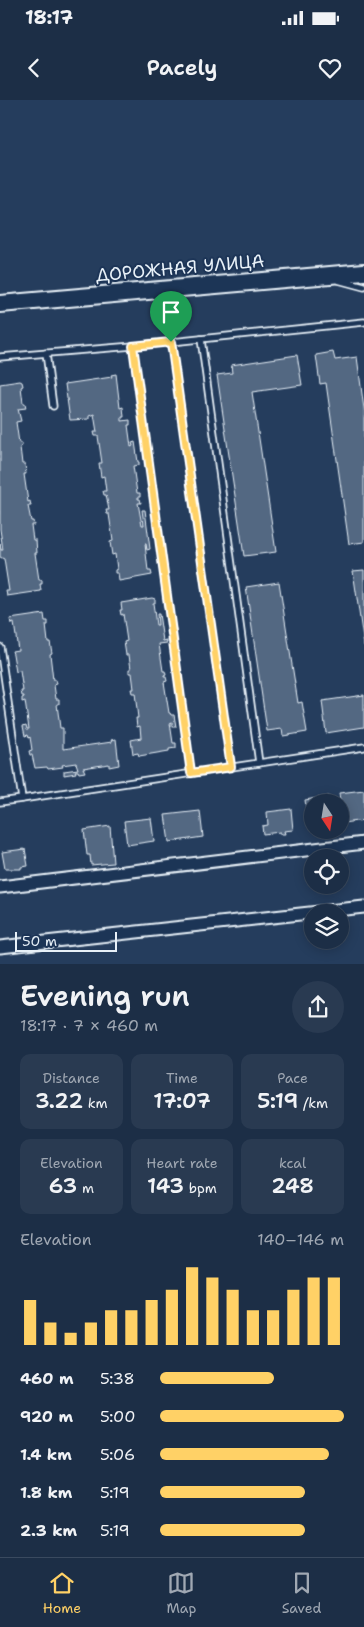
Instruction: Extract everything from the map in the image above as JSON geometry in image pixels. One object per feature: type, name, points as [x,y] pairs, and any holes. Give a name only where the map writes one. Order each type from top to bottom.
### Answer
[{"type":"main road","name":"ДОРОЖНАЯ УЛИЦА","points":[[0,304],[364,272]]},
{"type":"street","points":[[0,887],[364,843]]},
{"type":"street","points":[[0,947],[364,908]]},
{"type":"lane","points":[[324,276],[364,287]]},
{"type":"lane","points":[[0,357],[133,346],[364,322]]},
{"type":"lane","points":[[201,339],[259,763]]},
{"type":"lane","points":[[171,342],[231,767]]},
{"type":"lane","points":[[133,346],[191,773]]},
{"type":"lane","points":[[46,353],[53,406]]},
{"type":"lane","points":[[0,647],[22,799]]},
{"type":"lane","points":[[0,802],[364,747]]},
{"type":"building","points":[[333,352],[335,360],[357,357],[364,409],[364,542],[349,544],[326,383],[320,384],[316,355]]},
{"type":"building","points":[[297,355],[302,385],[252,392],[276,552],[244,556],[217,375],[232,373],[231,365]]},
{"type":"building","points":[[116,374],[120,408],[123,407],[124,417],[122,417],[122,421],[130,420],[130,425],[128,425],[131,447],[133,446],[132,443],[135,442],[139,462],[139,465],[133,466],[137,493],[140,493],[138,499],[140,499],[141,503],[138,503],[142,525],[144,525],[142,510],[145,510],[150,549],[147,550],[145,544],[148,571],[151,571],[152,575],[119,581],[118,573],[115,573],[117,569],[115,554],[112,555],[110,542],[113,541],[109,514],[107,514],[106,510],[109,510],[106,495],[104,495],[103,491],[106,491],[104,476],[101,477],[99,463],[102,463],[98,436],[95,436],[94,432],[97,432],[94,414],[89,416],[89,419],[70,420],[65,384],[112,377],[111,375]]},
{"type":"building","points":[[20,381],[23,386],[21,387],[23,403],[25,403],[26,408],[18,409],[21,421],[16,422],[19,443],[22,443],[20,447],[22,464],[25,464],[26,474],[24,474],[28,502],[30,501],[31,506],[28,506],[31,521],[33,521],[34,525],[31,525],[33,540],[36,540],[37,553],[35,553],[39,580],[42,580],[42,584],[40,584],[41,591],[7,596],[6,591],[9,591],[4,559],[0,557],[0,544],[1,550],[3,550],[0,529],[0,384]]},
{"type":"building","points":[[364,570],[364,646],[353,571]]},
{"type":"building","points":[[279,582],[298,703],[302,702],[307,732],[283,736],[282,729],[267,731],[246,587]]},
{"type":"building","points":[[155,599],[155,603],[153,603],[156,625],[158,625],[157,614],[159,614],[163,641],[167,640],[167,643],[159,644],[163,671],[165,671],[166,675],[164,677],[166,677],[167,681],[164,682],[169,713],[174,715],[176,727],[172,727],[172,722],[170,723],[173,743],[176,743],[176,748],[139,756],[138,753],[133,754],[131,740],[141,738],[140,726],[137,727],[136,718],[138,718],[135,693],[132,693],[131,689],[134,689],[132,673],[129,673],[129,669],[131,669],[129,655],[126,655],[124,642],[127,641],[123,614],[121,615],[120,610],[122,610],[121,603]]},
{"type":"building","points":[[44,614],[45,621],[48,621],[48,625],[46,625],[48,642],[50,642],[52,653],[50,654],[53,680],[56,680],[57,684],[54,685],[56,699],[59,699],[59,704],[57,704],[60,728],[63,728],[63,749],[112,742],[111,740],[116,739],[119,765],[109,767],[109,764],[83,768],[85,772],[79,773],[75,771],[76,773],[64,775],[64,771],[78,769],[76,763],[48,769],[47,767],[35,768],[29,751],[32,750],[30,737],[28,735],[25,736],[23,726],[26,725],[27,729],[29,729],[25,701],[22,702],[24,696],[22,696],[21,691],[23,691],[20,671],[16,672],[12,651],[18,650],[14,623],[11,624],[10,619]]},
{"type":"building","points":[[364,695],[364,727],[326,733],[322,701]]},
{"type":"building","points":[[364,790],[364,820],[349,822],[349,794],[339,793]]},
{"type":"building","points":[[291,809],[293,830],[284,831],[285,834],[280,834],[280,832],[263,834],[262,826],[268,825],[267,812]]},
{"type":"building","points":[[200,811],[203,837],[169,842],[165,815]]},
{"type":"building","points":[[151,818],[154,841],[127,845],[124,821]]},
{"type":"building","points":[[110,826],[113,863],[91,865],[90,855],[87,855],[84,830]]},
{"type":"building","points":[[25,849],[28,866],[21,867],[21,869],[5,869],[2,852]]},
{"type":"route","points":[[171,342],[231,767],[191,773],[133,346],[171,342]]}]
